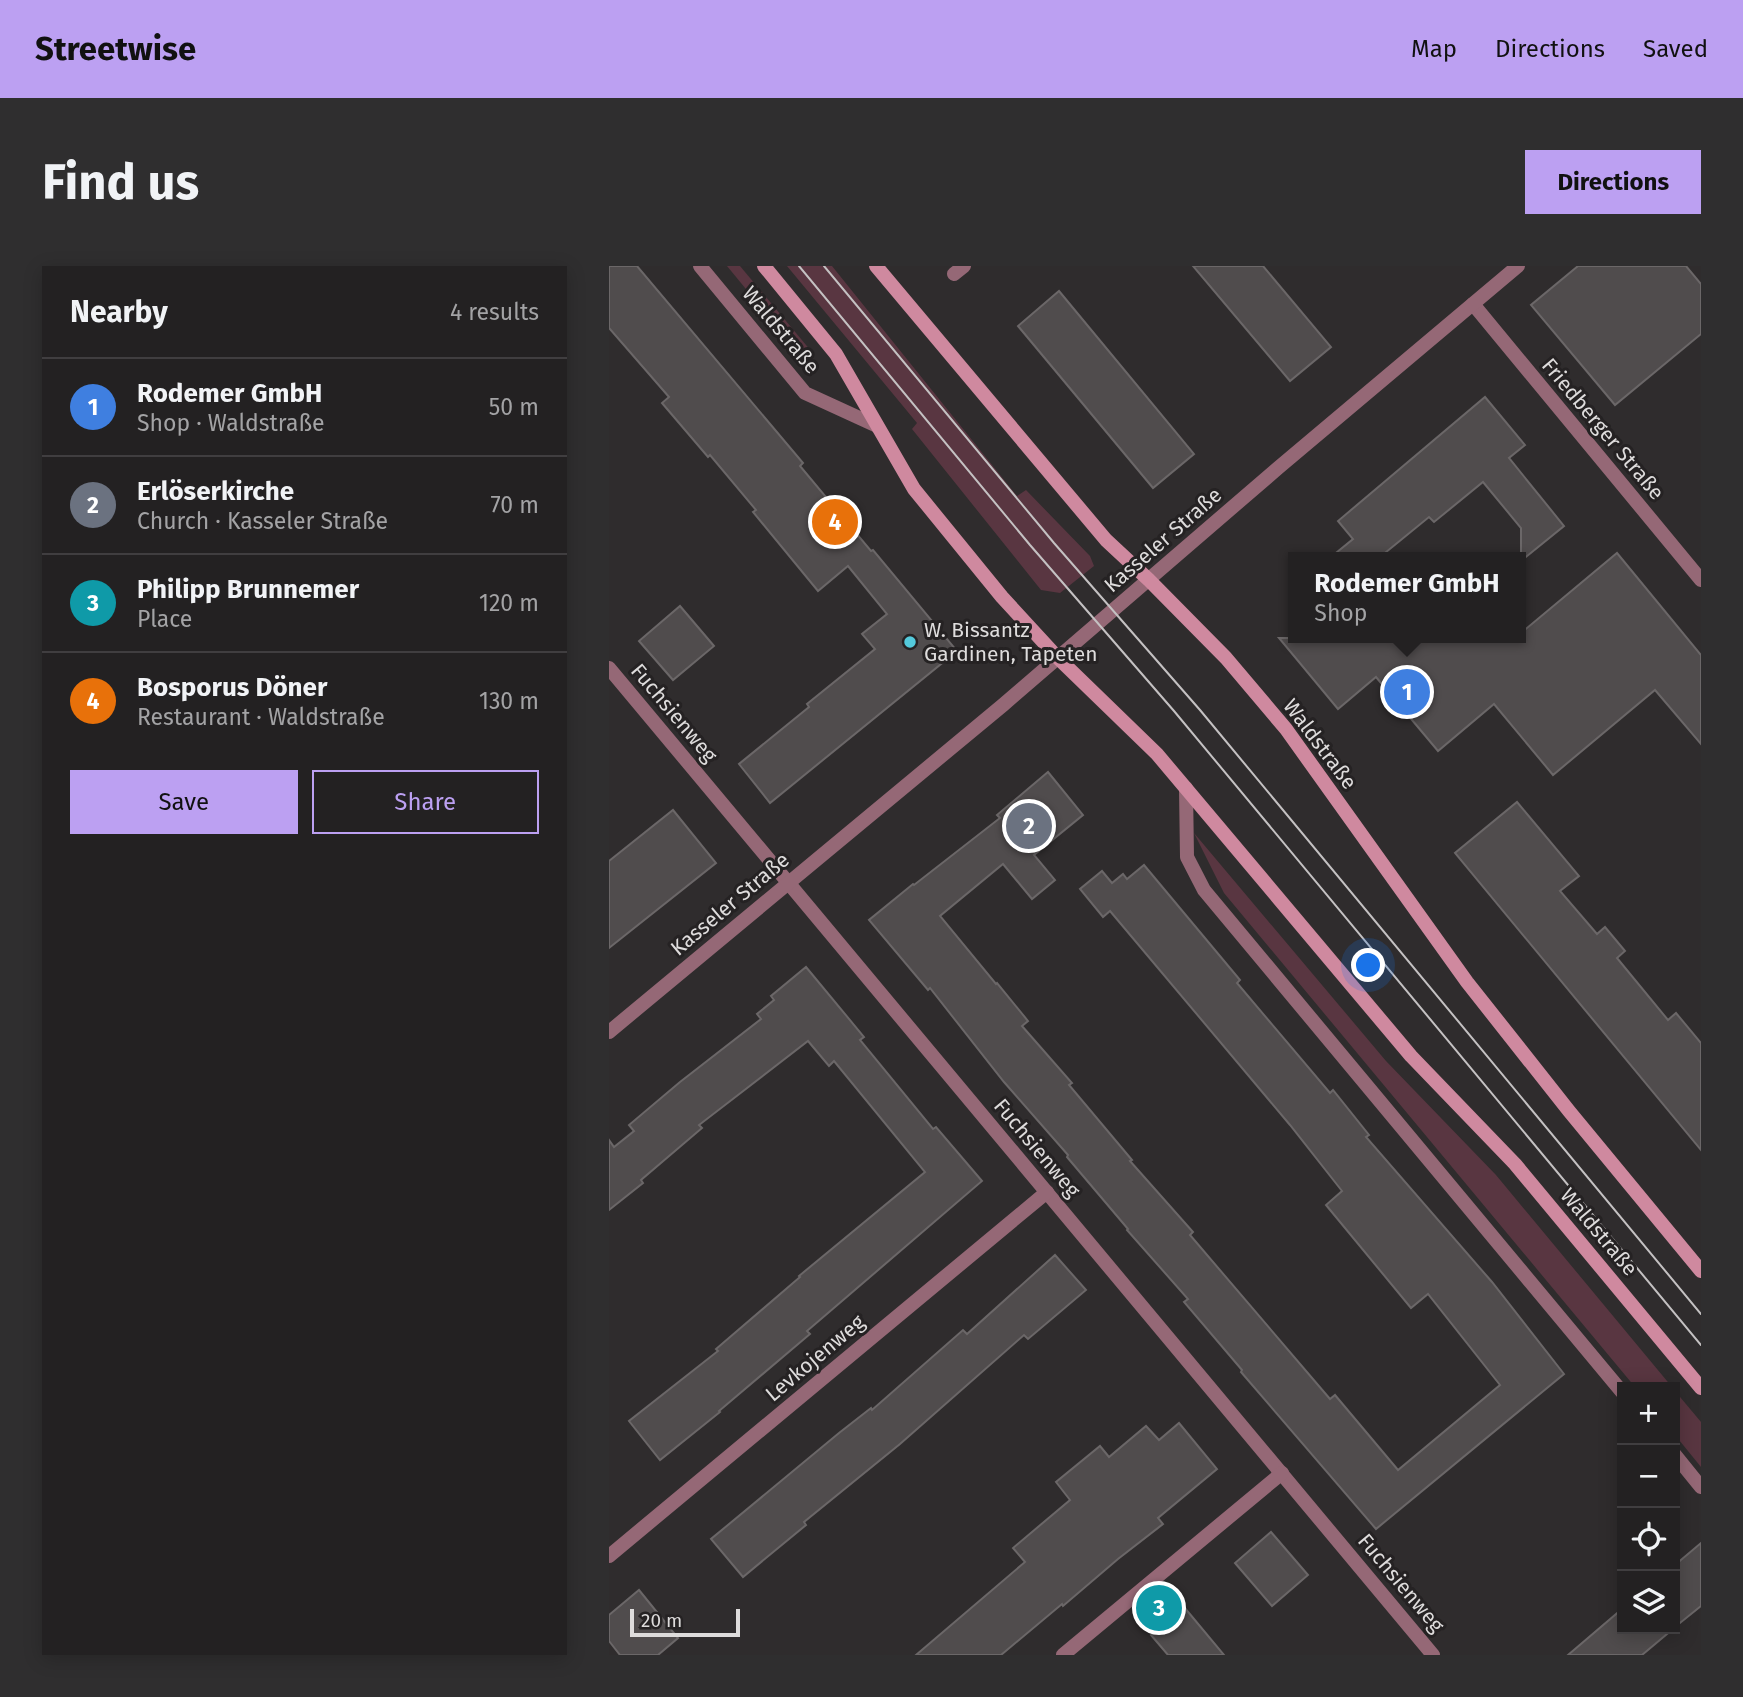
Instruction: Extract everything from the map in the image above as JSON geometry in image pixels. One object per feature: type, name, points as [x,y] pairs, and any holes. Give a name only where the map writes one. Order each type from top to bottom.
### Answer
[{"type":"main road","name":"Waldstraße","points":[[764,266],[836,354],[914,489],[1002,597],[1058,658],[1157,754],[1411,1056],[1515,1164],[1701,1388]]},
{"type":"main road","name":"Waldstraße","points":[[876,266],[1105,540],[1226,658],[1286,729],[1467,982],[1701,1271]]},
{"type":"street","name":"Waldstraße","points":[[700,266],[805,393],[877,426]]},
{"type":"street","name":"Kasseler Straße","points":[[609,1032],[1058,658],[1518,266]]},
{"type":"street","name":"Friedberger Straße","points":[[1473,304],[1701,580]]},
{"type":"street","name":"Fuchsienweg","points":[[609,668],[1433,1655]]},
{"type":"street","points":[[1186,789],[1187,857],[1204,890],[1617,1386]]},
{"type":"street","name":"Levkojenweg","points":[[609,1556],[1047,1192]]},
{"type":"street","points":[[1680,1461],[1701,1487]]},
{"type":"street","points":[[1063,1655],[1282,1473]]},
{"type":"shaded area","points":[[727,266],[740,266],[811,351],[808,357],[801,356]]},
{"type":"shaded area","points":[[787,266],[832,266],[1017,496],[1026,490],[1090,556],[1094,566],[1060,593],[1041,590],[912,429],[917,423]]},
{"type":"shaded area","points":[[1194,833],[1386,1061],[1496,1175],[1668,1382],[1631,1382],[1224,893]]},
{"type":"shaded area","points":[[1680,1397],[1701,1422],[1701,1467],[1680,1441]]},
{"type":"building","points":[[609,266],[637,266],[803,463],[800,466],[957,651],[770,803],[739,764],[875,649],[862,634],[887,614],[848,566],[818,591],[753,512],[756,510],[662,403],[669,397],[609,328]]},
{"type":"building","points":[[1193,266],[1263,266],[1331,347],[1290,381]]},
{"type":"building","points":[[1578,266],[1686,266],[1701,284],[1701,334],[1615,405],[1531,305]]},
{"type":"building","points":[[1059,291],[1194,454],[1153,488],[1018,326]]},
{"type":"building","points":[[1485,397],[1525,445],[1509,458],[1564,526],[1526,557],[1526,552],[1521,552],[1521,528],[1483,482],[1434,522],[1429,517],[1386,552],[1337,552],[1353,539],[1338,521]]},
{"type":"building","points":[[1617,553],[1701,655],[1701,744],[1655,690],[1553,775],[1494,704],[1438,751],[1376,677],[1338,709],[1279,638],[1288,638],[1288,643],[1526,643],[1526,629]]},
{"type":"building","points":[[680,606],[714,646],[673,680],[639,641]]},
{"type":"building","points":[[1048,772],[1083,815],[1034,855],[1055,880],[1032,899],[1003,864],[940,916],[1028,1021],[1022,1026],[1072,1083],[1069,1085],[1132,1160],[1130,1161],[1193,1232],[1190,1235],[1330,1399],[1335,1395],[1398,1470],[1500,1385],[1428,1294],[1411,1308],[1326,1205],[1342,1191],[1290,1125],[1110,911],[1103,917],[1080,889],[1102,871],[1112,883],[1123,874],[1127,879],[1144,865],[1240,980],[1237,983],[1330,1093],[1333,1090],[1369,1135],[1366,1137],[1492,1282],[1564,1374],[1376,1529],[1241,1372],[1184,1302],[1188,1299],[1004,1082],[930,988],[928,990],[869,920],[1000,818],[997,815]]},
{"type":"building","points":[[1517,802],[1579,876],[1560,891],[1597,934],[1605,927],[1625,951],[1617,958],[1668,1020],[1676,1013],[1701,1043],[1701,1150],[1455,853]]},
{"type":"building","points":[[673,810],[716,863],[609,948],[609,861]]},
{"type":"building","points":[[806,967],[864,1037],[860,1040],[933,1129],[936,1127],[982,1181],[807,1331],[810,1334],[720,1412],[660,1460],[629,1421],[718,1351],[716,1349],[799,1276],[925,1172],[834,1061],[829,1066],[808,1041],[699,1125],[702,1128],[641,1180],[643,1183],[609,1210],[609,1140],[614,1147],[634,1131],[629,1125],[761,1019],[757,1014],[774,1000],[771,996]]},
{"type":"building","points":[[1055,1255],[1086,1290],[1028,1339],[1024,1335],[743,1577],[711,1539],[839,1433],[871,1408],[872,1410],[963,1330],[967,1334]]},
{"type":"building","points":[[1179,1423],[1217,1469],[1158,1518],[1163,1524],[1001,1655],[916,1655],[1025,1562],[1013,1548],[1070,1500],[1056,1482],[1100,1446],[1109,1457],[1146,1426],[1159,1440]]},
{"type":"building","points":[[1271,1532],[1308,1575],[1272,1606],[1235,1563]]},
{"type":"building","points":[[1701,1543],[1701,1606],[1680,1623],[1680,1571],[1680,1561]]},
{"type":"building","points":[[639,1590],[678,1638],[658,1655],[620,1655],[609,1641],[609,1615]]},
{"type":"building","points":[[1184,1607],[1224,1655],[1168,1655],[1151,1635]]},
{"type":"building","points":[[1617,1613],[1617,1634],[1667,1634],[1642,1655],[1568,1655]]},
{"type":"tram line","points":[[799,266],[1030,545],[1174,711],[1701,1345]]},
{"type":"tram line","points":[[824,266],[1054,543],[1200,710],[1701,1314]]},
{"type":"place","name":"Bosporus Döner","points":[[835,522]]},
{"type":"place","name":"W. Bissantz Gardinen, Tapeten","points":[[910,642]]},
{"type":"place","name":"Rodemer GmbH","points":[[1407,692]]},
{"type":"place","name":"Erlöserkirche","points":[[1029,826]]},
{"type":"place","name":"Philipp Brunnemer","points":[[1159,1608]]}]
